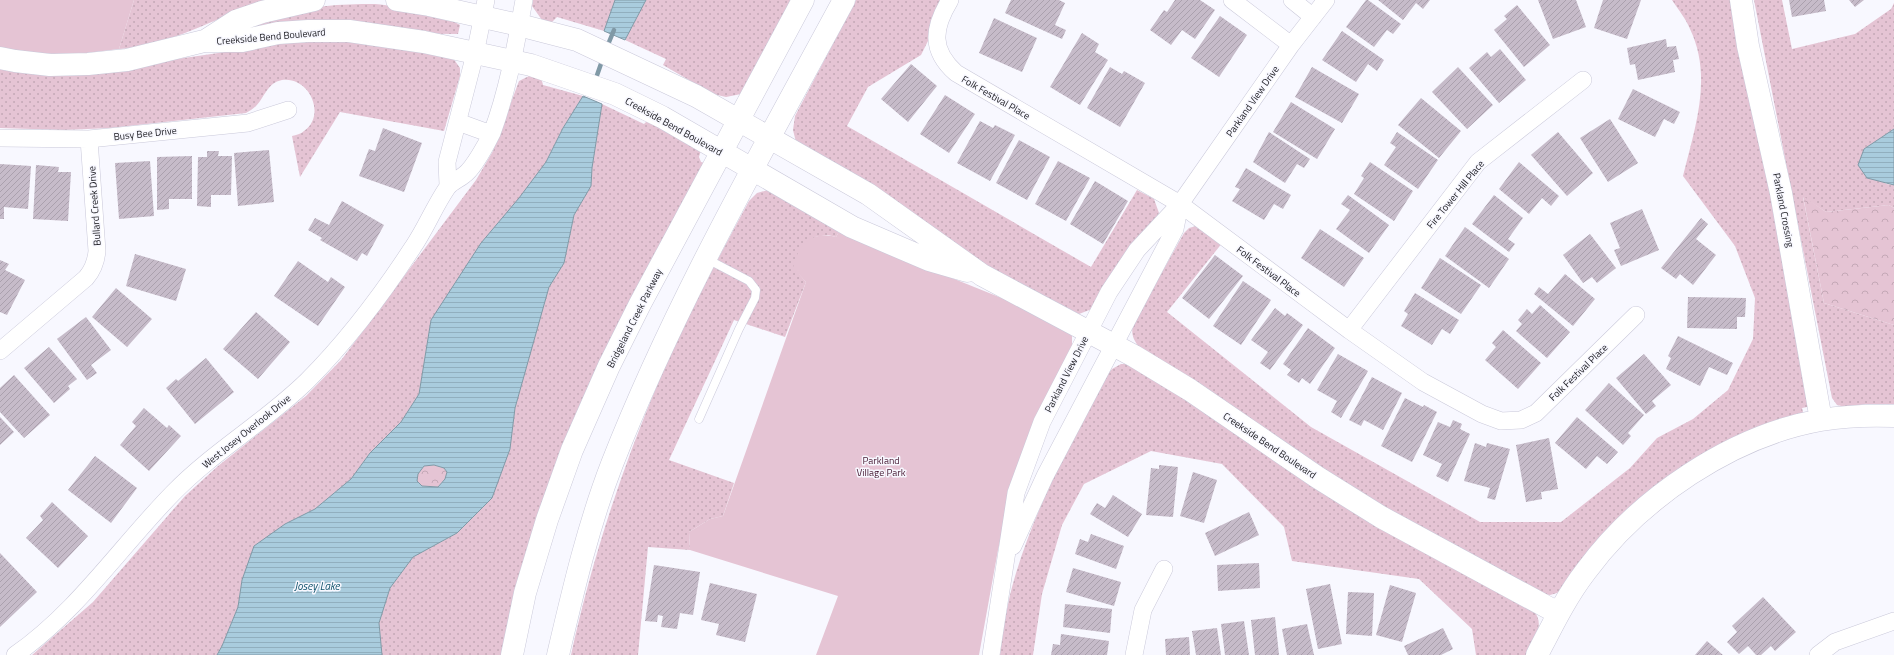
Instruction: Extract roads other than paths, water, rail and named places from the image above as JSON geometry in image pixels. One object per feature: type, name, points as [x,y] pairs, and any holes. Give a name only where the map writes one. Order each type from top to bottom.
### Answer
[{"type":"street","name":"Creekside Bend Boulevard","points":[[204,41],[236,21],[284,6],[314,0]]},
{"type":"street","name":"Creekside Bend Boulevard","points":[[397,0],[429,5],[485,9],[519,25],[577,40],[696,96],[868,194],[982,275],[1114,345],[1190,390],[1317,477],[1381,517],[1558,613]]},
{"type":"street","name":"West Josey Overlook Drive","points":[[16,655],[50,628],[77,602],[174,493],[203,465],[277,408],[312,375],[345,338],[414,246],[448,185],[466,174],[491,134],[512,62],[524,0]]},
{"type":"street","name":"Bridgeland Creek Parkway","points":[[512,655],[525,593],[547,520],[572,450],[609,366],[640,304],[802,0]]},
{"type":"street","points":[[558,655],[589,533],[612,466],[645,383],[679,310],[844,0]]},
{"type":"street","name":"Folk Festival Place","points":[[950,0],[941,15],[937,27],[936,41],[940,53],[947,65],[956,73],[1180,204],[1349,330],[1423,382],[1482,414],[1501,421],[1521,420],[1536,413],[1636,315]]},
{"type":"street","points":[[1232,0],[1291,45]]},
{"type":"street","points":[[1292,0],[1314,17]]},
{"type":"street","name":"Parkland View Drive","points":[[991,655],[1016,492],[1042,422],[1088,332],[1109,292],[1137,250],[1180,204],[1291,45],[1326,0]]},
{"type":"street","name":"Parkland Crossing","points":[[1741,0],[1748,46],[1781,193],[1821,420]]},
{"type":"street","points":[[448,185],[447,162],[485,9]]},
{"type":"street","name":"Creekside Bend Boulevard","points":[[0,58],[50,65],[88,64],[126,60],[204,41],[242,41],[278,33],[308,31],[349,31],[424,42],[549,70],[615,94],[662,117],[852,227],[929,260],[982,275]]},
{"type":"street","name":"Fire Tower Hill Place","points":[[1349,330],[1478,162],[1583,80]]},
{"type":"street","name":"Busy Bee Drive","points":[[0,138],[89,139],[248,123],[288,110]]},
{"type":"street","points":[[458,122],[491,134]]},
{"type":"street","name":"Bullard Creek Drive","points":[[0,351],[86,278],[92,271],[96,261],[97,251],[89,139]]},
{"type":"street","name":"Parkland View Drive","points":[[1004,568],[1045,476],[1175,229],[1180,204]]},
{"type":"street","points":[[1537,655],[1558,613],[1586,571],[1614,537],[1645,507],[1673,485],[1703,466],[1757,440],[1821,420],[1894,416]]},
{"type":"street","points":[[1134,655],[1143,610],[1164,569]]},
{"type":"street","points":[[1818,655],[1835,642],[1894,621]]},
{"type":"lane","points":[[699,419],[739,329],[755,298],[756,290],[749,281],[706,259]]},
{"type":"water","points":[[615,0],[646,0],[625,40],[604,31]]},
{"type":"water","name":"Josey Lake","points":[[583,96],[602,104],[592,168],[591,186],[574,215],[564,263],[549,287],[515,408],[510,449],[492,498],[457,533],[413,557],[390,588],[379,623],[382,655],[217,655],[238,607],[242,580],[254,546],[285,524],[315,509],[351,479],[370,453],[401,422],[419,394],[431,320],[481,243],[519,198],[546,162],[563,128]],"holes":[[[434,465],[444,468],[447,472],[445,479],[438,487],[422,486],[417,481],[418,474],[424,466]]]},
{"type":"water","points":[[1894,129],[1894,185],[1867,178],[1858,165],[1864,149]]},
{"type":"waterway","points":[[607,47],[614,30]]},
{"type":"waterway","points":[[595,81],[603,58]]},
{"type":"park label","name":"Parkland Village Park","points":[[881,466]]}]
